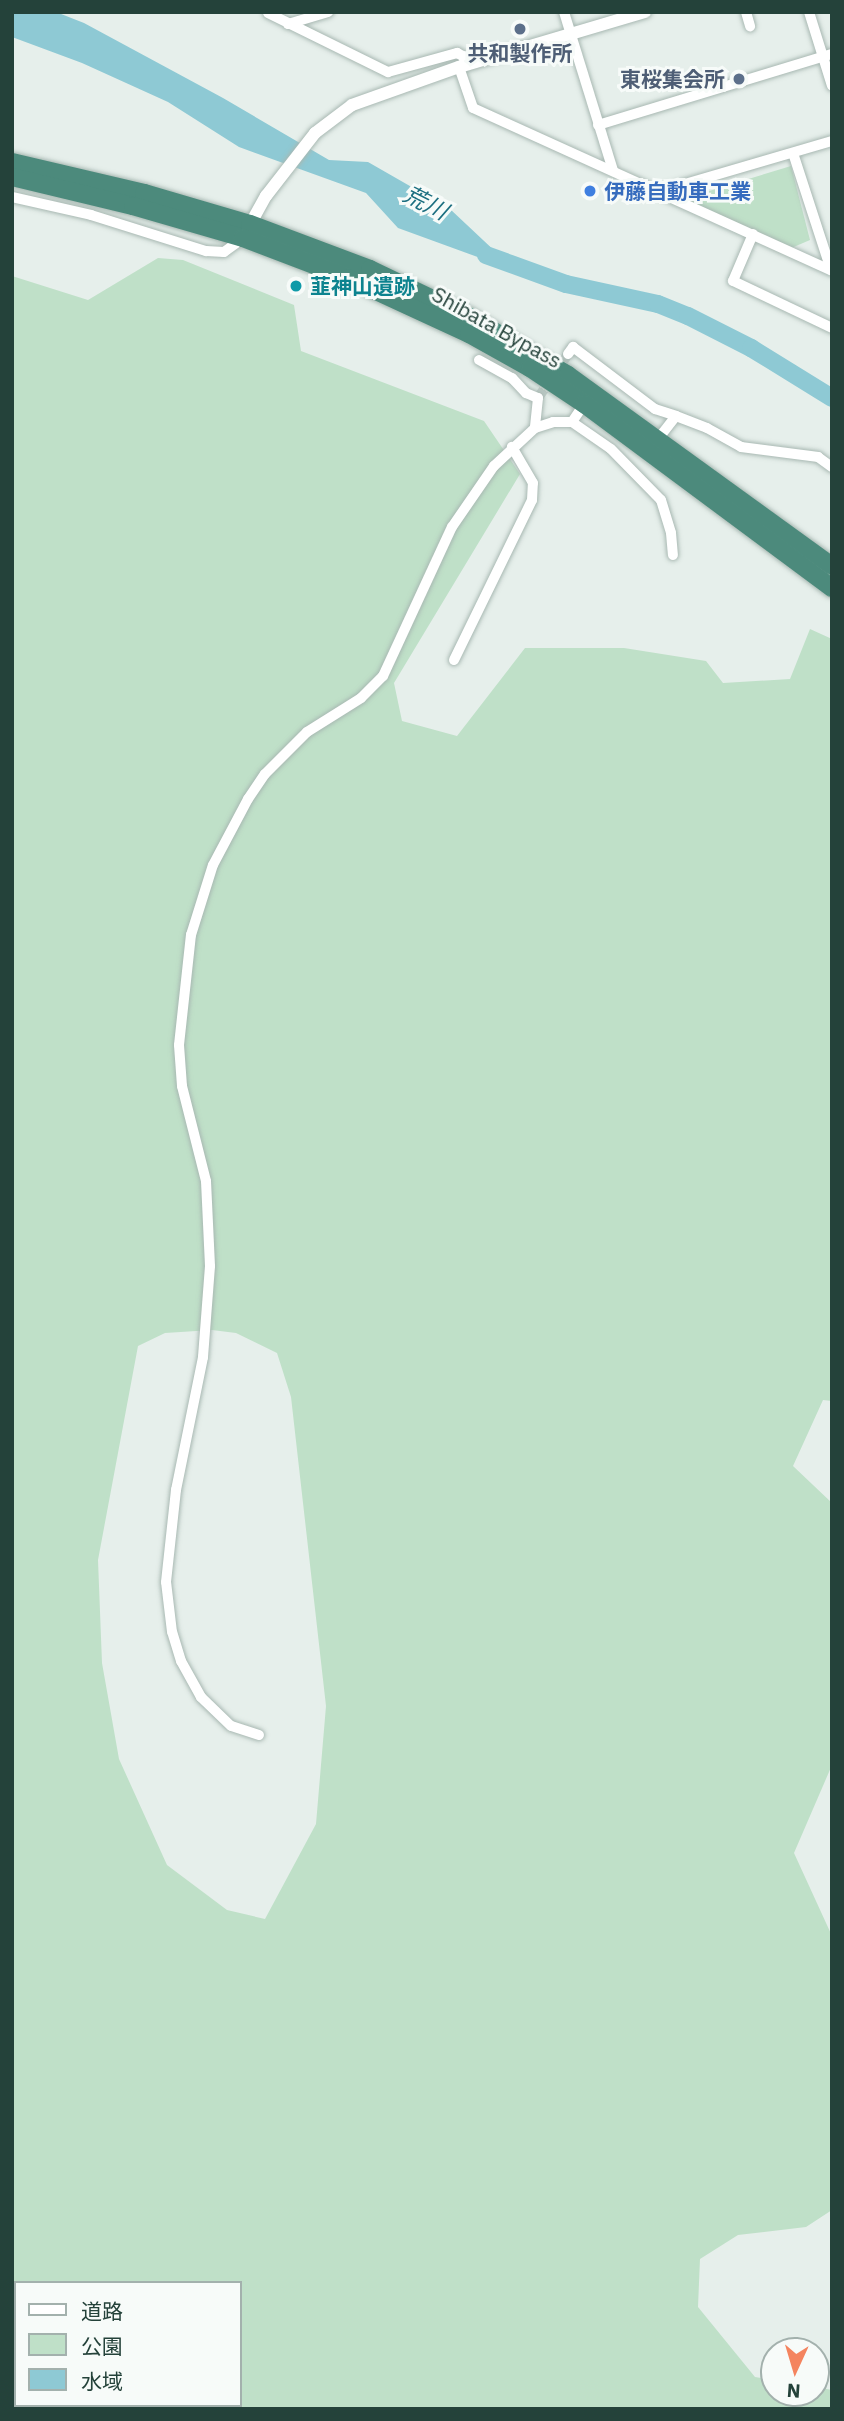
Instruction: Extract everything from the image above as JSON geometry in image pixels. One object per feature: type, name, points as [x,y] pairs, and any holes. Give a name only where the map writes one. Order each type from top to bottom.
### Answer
[{"type":"highway","name":"Shibata Bypass","points":[[12,162],[144,193],[247,231],[370,269],[470,317],[568,375],[832,566]]},
{"type":"highway","name":"Shibata Bypass","points":[[12,177],[247,231],[469,334],[584,404],[832,588]]},
{"type":"street","points":[[272,12],[268,13],[388,72],[457,53],[463,56],[473,108],[831,270]]},
{"type":"street","points":[[288,24],[328,12]]},
{"type":"street","points":[[564,12],[613,170]]},
{"type":"street","points":[[12,197],[91,215],[206,251],[224,252],[247,231],[266,196],[315,133],[342,111],[373,96],[463,66],[645,12]]},
{"type":"street","points":[[746,12],[750,26]]},
{"type":"street","points":[[809,12],[827,55],[832,86]]},
{"type":"street","points":[[598,125],[827,55]]},
{"type":"street","points":[[661,191],[832,141]]},
{"type":"street","points":[[793,153],[831,270]]},
{"type":"street","points":[[820,232],[832,229]]},
{"type":"street","points":[[753,234],[733,281],[832,328]]},
{"type":"street","points":[[568,354],[573,347],[655,409],[707,428],[741,447],[806,454],[818,457],[832,467]]},
{"type":"street","points":[[479,360],[512,378],[526,393],[537,398],[535,428]]},
{"type":"street","points":[[572,422],[584,404]]},
{"type":"street","points":[[658,439],[676,416]]},
{"type":"street","points":[[259,1735],[231,1726],[201,1697],[181,1661],[172,1632],[166,1582],[176,1490],[202,1357],[210,1266],[206,1181],[182,1086],[178,1045],[191,935],[213,865],[248,799],[265,774],[307,732],[361,698],[383,676],[452,527],[495,466],[535,428],[553,422],[572,422],[611,449],[662,500],[671,533],[673,555]]},
{"type":"street","points":[[454,660],[532,500],[533,483],[512,447]]},
{"type":"green space","points":[[791,166],[810,240],[789,249],[683,199]]},
{"type":"green space","points":[[158,258],[183,260],[294,305],[301,351],[484,421],[520,474],[394,683],[402,721],[457,736],[525,648],[624,648],[706,661],[723,683],[790,679],[810,629],[832,639],[832,1401],[823,1400],[793,1466],[832,1503],[832,1765],[794,1853],[832,1936],[832,2210],[806,2227],[738,2235],[700,2259],[698,2307],[755,2377],[760,2378],[760,2407],[830,2407],[830,2390],[832,2409],[12,2409],[12,276],[88,300]],"holes":[[[212,1330],[236,1333],[277,1353],[291,1397],[326,1706],[316,1824],[265,1919],[227,1910],[167,1865],[119,1759],[102,1663],[98,1560],[138,1346],[165,1333]]]},
{"type":"water","points":[[12,12],[56,12],[84,23],[223,98],[329,160],[368,162],[450,209],[516,271],[398,228],[366,193],[239,147],[168,102],[82,63],[12,37]]},
{"type":"waterway","name":"荒川","points":[[486,255],[566,284],[658,304],[688,316],[751,348],[832,398]]},
{"type":"tunnel","points":[[538,398],[568,354]]},
{"type":"place","name":"共和製作所","points":[[520,29]]},
{"type":"place","name":"東桜集会所","points":[[739,79]]},
{"type":"place","name":"伊藤自動車工業","points":[[590,191]]},
{"type":"place","name":"韮神山遺跡","points":[[296,286]]}]
